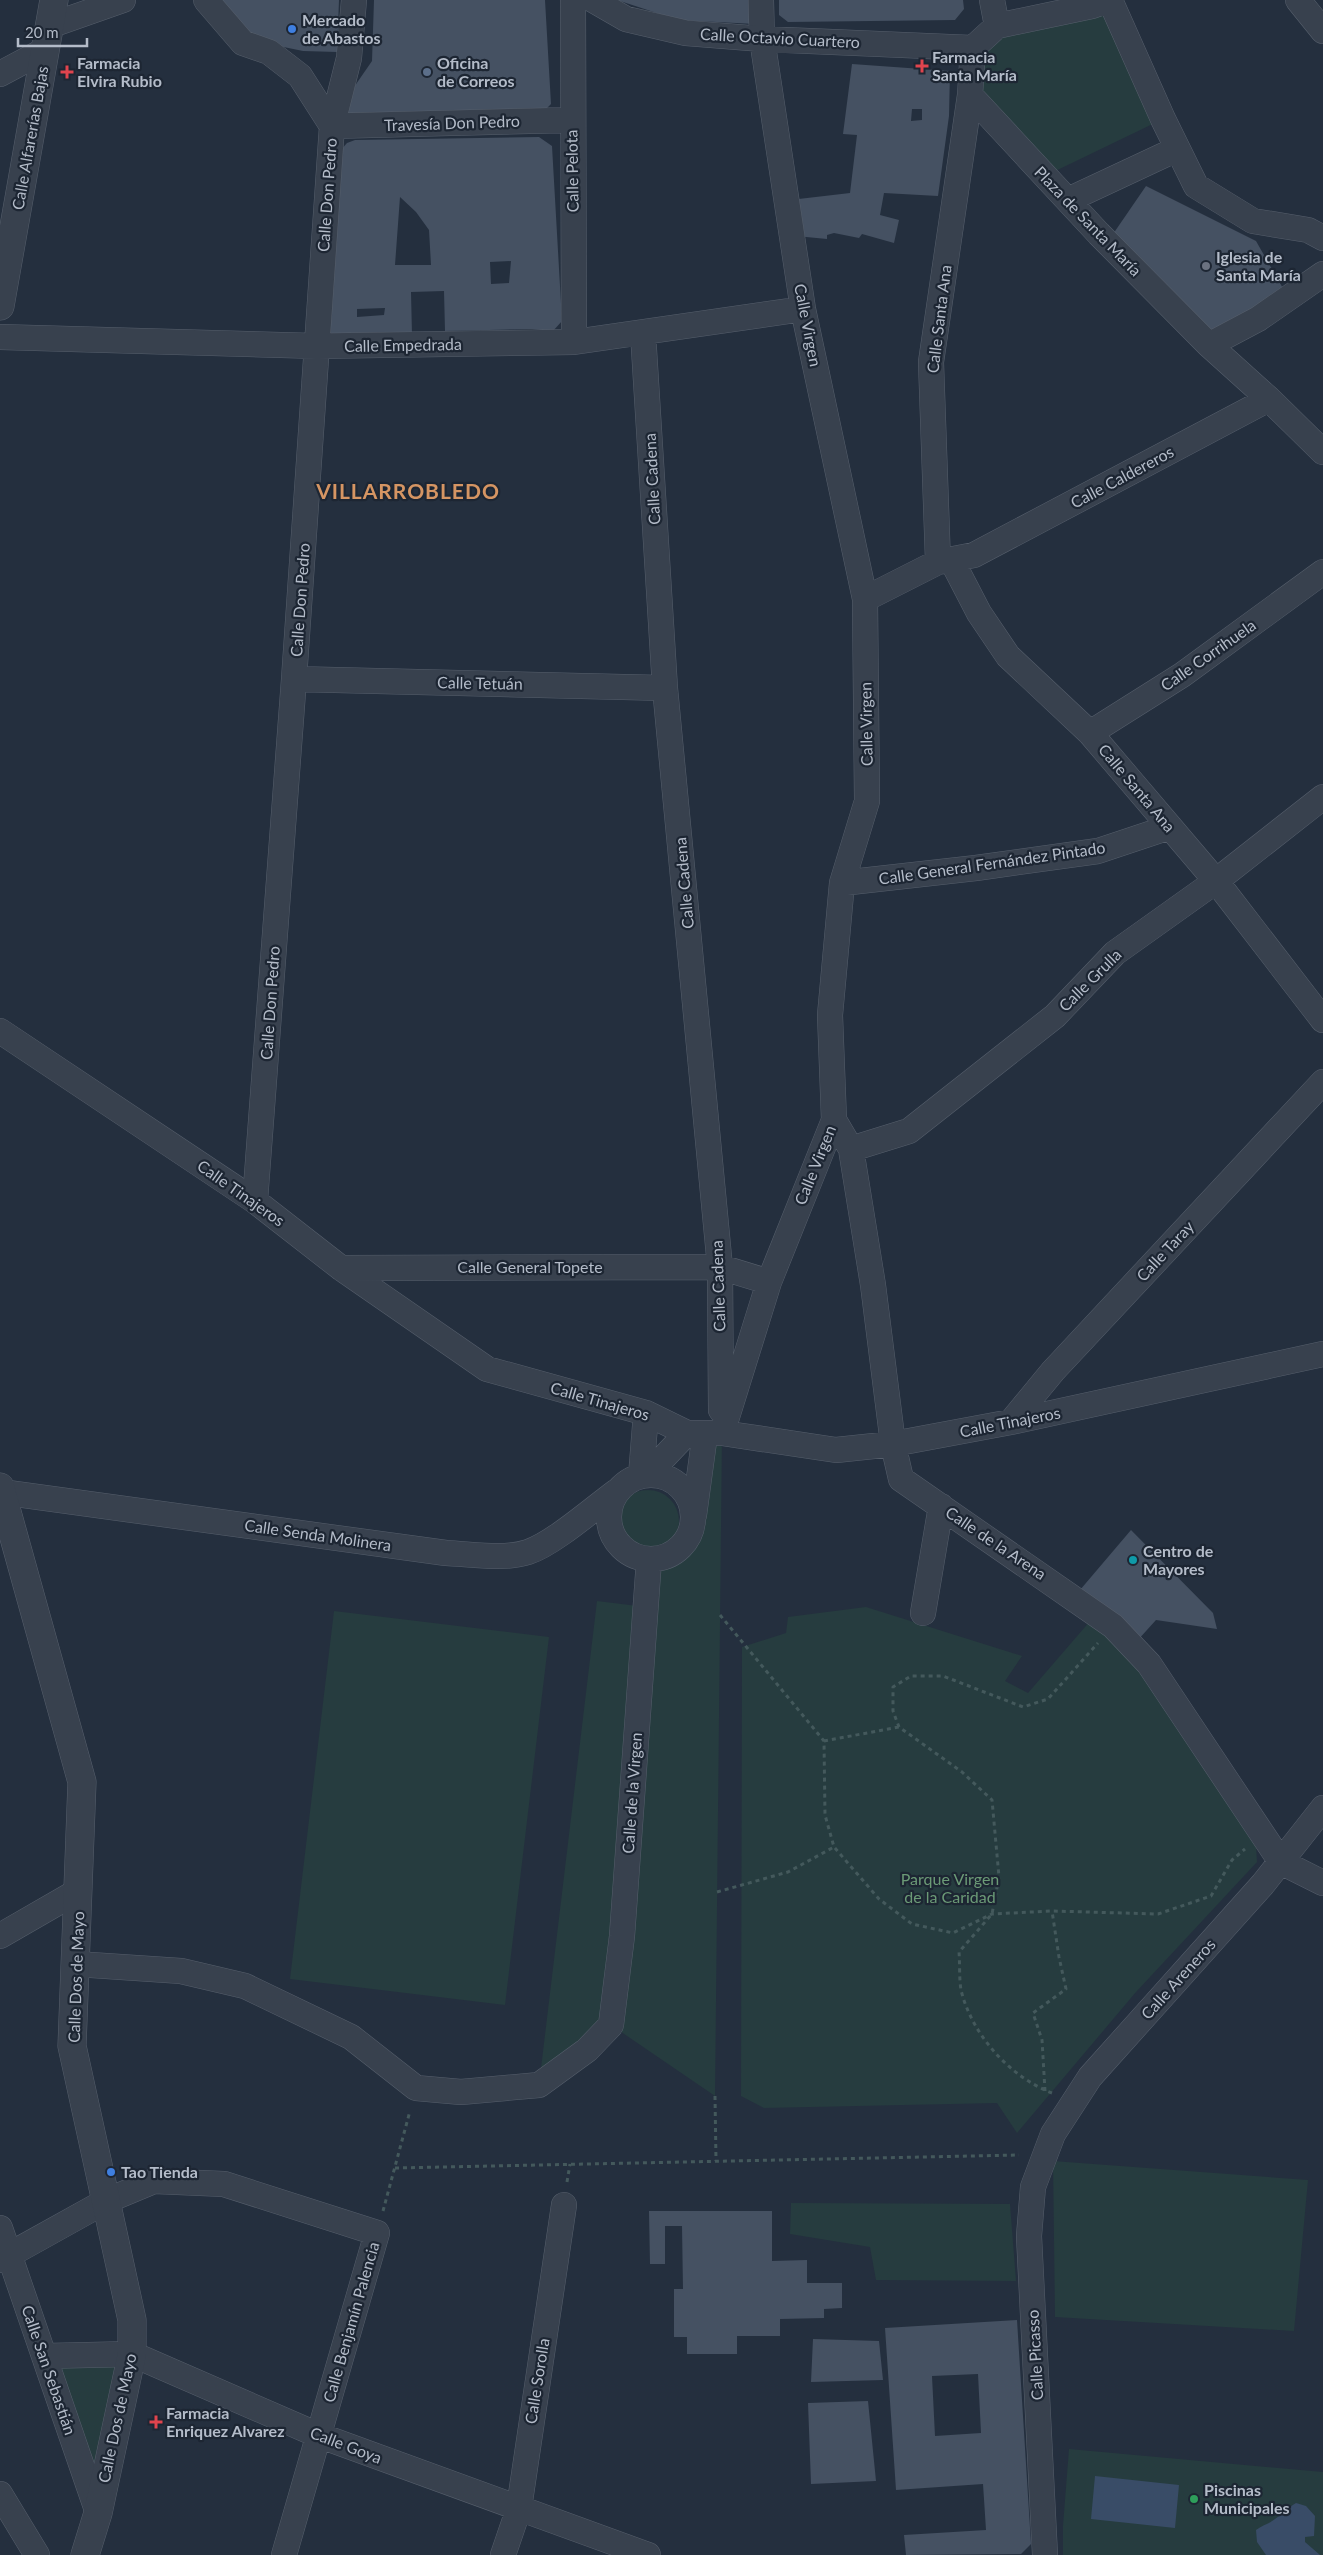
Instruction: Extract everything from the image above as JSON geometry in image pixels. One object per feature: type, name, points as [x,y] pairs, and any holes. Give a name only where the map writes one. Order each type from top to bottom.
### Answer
[{"type":"street","name":"Calle Alfarerías Bajas","points":[[0,306],[54,0]]},
{"type":"street","points":[[0,74],[47,38],[123,0]]},
{"type":"street","points":[[206,0],[243,43],[269,52],[300,76],[332,126]]},
{"type":"street","name":"Calle Don Pedro","points":[[255,1201],[294,679],[332,126],[349,58],[354,0]]},
{"type":"street","name":"Calle Pelota","points":[[573,0],[574,342]]},
{"type":"street","name":"Calle Octavio Cuartero","points":[[593,0],[626,20],[686,33],[762,39],[973,48]]},
{"type":"street","name":"Calle Virgen","points":[[704,1433],[769,1282],[834,1120],[830,1015],[842,883],[867,801],[865,599],[803,309],[762,39],[760,0]]},
{"type":"street","points":[[992,0],[997,26]]},
{"type":"street","points":[[973,48],[997,26],[1092,6],[1109,0],[1177,149],[1196,186],[1253,221],[1308,230],[1323,238]]},
{"type":"street","points":[[1298,0],[1323,30]]},
{"type":"street","name":"Calle Santa Ana","points":[[973,48],[970,95],[932,362],[954,559],[979,613],[1008,656],[1090,733],[1216,881],[1323,1020]]},
{"type":"street","name":"Plaza de Santa María","points":[[970,95],[1208,346],[1269,399],[1323,452]]},
{"type":"street","name":"Travesía Don Pedro","points":[[332,126],[572,120]]},
{"type":"street","points":[[1068,200],[1177,149]]},
{"type":"street","points":[[1208,346],[1258,319],[1323,274]]},
{"type":"street","name":"Calle Empedrada","points":[[0,337],[317,346],[574,342],[803,309]]},
{"type":"street","name":"Calle Cadena","points":[[644,333],[665,688],[720,1266],[704,1433]]},
{"type":"street","name":"Calle Caldereros","points":[[865,599],[954,559],[1269,399]]},
{"type":"street","name":"Calle Corrihuela","points":[[1090,733],[1182,675],[1323,572]]},
{"type":"street","name":"Calle Tetuán","points":[[294,679],[665,688]]},
{"type":"street","name":"Calle Grulla","points":[[851,1149],[909,1131],[1054,1016],[1115,953],[1216,881],[1323,798]]},
{"type":"street","name":"Calle General Fernández Pintado","points":[[842,883],[976,868],[1098,851],[1170,827]]},
{"type":"street","name":"Calle Tinajeros","points":[[0,1031],[255,1201],[341,1268],[487,1369],[646,1413],[704,1433],[836,1450],[893,1444],[1011,1422],[1323,1354]]},
{"type":"street","name":"Calle Taray","points":[[1011,1422],[1054,1371],[1323,1082]]},
{"type":"street","name":"Calle de la Arena","points":[[834,1120],[851,1149],[873,1285],[893,1444],[901,1478],[1113,1626],[1149,1664],[1280,1862]]},
{"type":"street","name":"Calle General Topete","points":[[341,1268],[720,1266],[769,1282]]},
{"type":"street","points":[[644,1476],[646,1413]]},
{"type":"street","points":[[704,1433],[691,1533],[681,1548],[667,1557],[649,1560],[627,1553],[615,1540],[609,1527],[608,1514],[618,1491],[628,1481],[644,1476],[704,1433]]},
{"type":"street","points":[[644,1476],[663,1477],[681,1487],[688,1496],[694,1515]]},
{"type":"street","name":"Calle Senda Molinera","points":[[0,1490],[446,1553],[510,1555],[528,1552],[547,1542],[618,1491]]},
{"type":"street","name":"Calle Dos de Mayo","points":[[0,1490],[82,1782],[72,2046],[132,2320],[132,2354],[98,2513],[85,2555]]},
{"type":"street","points":[[923,1613],[941,1506]]},
{"type":"street","name":"Calle de la Virgen","points":[[416,2088],[461,2092],[539,2085],[587,2050],[610,2025],[622,1936],[649,1560]]},
{"type":"street","name":"Calle Areneros","points":[[1045,2157],[1053,2134],[1090,2077],[1280,1862],[1323,1808]]},
{"type":"street","points":[[1280,1862],[1323,1883]]},
{"type":"street","points":[[0,1936],[78,1891]]},
{"type":"street","points":[[76,1964],[181,1972],[245,1986],[351,2037],[416,2088]]},
{"type":"street","name":"Calle Picasso","points":[[1045,2157],[1033,2187],[1029,2236],[1045,2555]]},
{"type":"street","points":[[4,2257],[106,2201],[154,2180],[224,2184],[377,2233]]},
{"type":"street","name":"Calle Sorolla","points":[[502,2555],[519,2508],[564,2205]]},
{"type":"street","name":"Calle San Sebastián","points":[[0,2228],[4,2257],[44,2356],[98,2513]]},
{"type":"street","name":"Calle Benjamín Palencia","points":[[284,2555],[377,2233]]},
{"type":"street","name":"Calle Goya","points":[[44,2356],[132,2354],[318,2435],[648,2555]]},
{"type":"street","points":[[0,2494],[37,2555]]},
{"type":"path","points":[[720,1615],[824,1741],[824,1815],[834,1848],[879,1899],[912,1924],[954,1933],[992,1914],[1052,1911],[1158,1914],[1211,1896],[1232,1860],[1262,1834]]},
{"type":"path","points":[[1074,2102],[1033,2086],[1007,2064],[977,2031],[962,1990],[959,1952],[992,1914],[999,1877],[992,1800],[962,1772],[899,1727],[893,1711],[893,1687],[911,1676],[943,1676],[1022,1707],[1048,1699],[1074,1673],[1113,1626]]},
{"type":"path","points":[[824,1741],[899,1727]]},
{"type":"path","points":[[717,1892],[788,1872],[834,1848]]},
{"type":"path","points":[[1045,2091],[1042,2040],[1034,2013],[1066,1989],[1052,1911]]},
{"type":"path","name":"Calle Benjamín Palencia","points":[[377,2233],[416,2088]]},
{"type":"path","points":[[715,2096],[716,2161]]},
{"type":"path","points":[[395,2168],[1014,2155],[1045,2157]]},
{"type":"green space","points":[[1109,0],[1163,119],[1045,176],[970,95],[973,48]]},
{"type":"green space","points":[[722,1433],[715,2096],[611,2025],[539,2085],[597,1601],[646,1607],[649,1560],[666,1557],[674,1553],[681,1548],[687,1539],[695,1511],[705,1434]]},
{"type":"green space","points":[[642,1490],[654,1490],[670,1499],[677,1509],[679,1521],[677,1533],[670,1543],[654,1552],[642,1552],[631,1547],[622,1538],[617,1527],[617,1515],[622,1504],[631,1495]]},
{"type":"green space","name":"Parque Virgen de la Caridad","points":[[866,1607],[1022,1656],[1005,1681],[1028,1693],[1091,1620],[1140,1663],[1256,1845],[1257,1862],[1136,1992],[1017,2133],[997,2103],[764,2108],[741,2096],[742,1647],[786,1633],[788,1617]]},
{"type":"green space","points":[[334,1611],[549,1637],[505,2005],[290,1979]]},
{"type":"green space","points":[[1053,2161],[1308,2180],[1294,2331],[1055,2317]]},
{"type":"green space","points":[[791,2203],[1010,2204],[1016,2281],[876,2280],[870,2247],[790,2234]]},
{"type":"green space","points":[[132,2354],[98,2513],[44,2356]]},
{"type":"green space","name":"Piscinas Municipales","points":[[1069,2449],[1323,2472],[1323,2555],[1063,2555],[1063,2526]]},
{"type":"water","points":[[1095,2476],[1179,2485],[1175,2528],[1091,2519]]},
{"type":"water","points":[[1296,2503],[1306,2506],[1315,2516],[1314,2536],[1305,2537],[1305,2542],[1320,2555],[1266,2555],[1257,2542],[1256,2530],[1273,2521]]},
{"type":"building","name":"Mercado de Abastos","points":[[217,0],[339,0],[337,52],[303,51],[264,43],[239,24]]},
{"type":"building","points":[[374,0],[545,0],[551,104],[539,116],[347,118],[343,103],[372,61]]},
{"type":"building","points":[[617,0],[754,0],[755,24],[678,20]]},
{"type":"building","points":[[779,0],[963,0],[964,9],[955,20],[788,22],[779,15]]},
{"type":"building","points":[[852,64],[950,71],[949,116],[938,196],[884,193],[880,215],[899,220],[894,243],[862,234],[859,238],[834,233],[827,235],[827,239],[796,236],[790,200],[850,193],[857,135],[843,134]],"holes":[[[912,109],[922,109],[922,120],[911,121]]]},
{"type":"building","points":[[539,137],[552,146],[562,321],[553,331],[532,329],[445,331],[444,291],[411,292],[412,335],[330,335],[340,151],[347,143],[355,140]],"holes":[[[400,197],[416,212],[429,230],[431,265],[395,265]],[[511,261],[509,283],[491,284],[490,262]],[[385,308],[384,315],[357,317],[357,309]]]},
{"type":"building","name":"Iglesia de Santa María","points":[[1146,186],[1256,241],[1285,292],[1213,335],[1111,237]]},
{"type":"building","name":"Centro de Mayores","points":[[1131,1530],[1213,1613],[1217,1629],[1156,1620],[1137,1641],[1080,1590]]},
{"type":"building","points":[[649,2211],[772,2211],[772,2261],[807,2260],[807,2283],[842,2283],[842,2308],[824,2309],[824,2318],[780,2319],[780,2336],[737,2336],[737,2354],[687,2354],[687,2337],[674,2337],[674,2289],[683,2289],[682,2226],[665,2226],[665,2264],[650,2264]]},
{"type":"building","points":[[1017,2320],[1031,2544],[1021,2554],[906,2555],[904,2535],[986,2530],[983,2484],[896,2490],[885,2328]],"holes":[[[978,2374],[981,2433],[935,2436],[932,2376]]]},
{"type":"building","points":[[813,2339],[879,2341],[883,2380],[811,2382]]},
{"type":"building","points":[[868,2401],[876,2481],[811,2484],[808,2403]]},
{"type":"place","name":"Mercado de Abastos","points":[[292,29]]},
{"type":"place","name":"Farmacia Santa María","points":[[922,66]]},
{"type":"place","name":"Farmacia Elvira Rubio","points":[[67,72]]},
{"type":"place","name":"Oficina de Correos","points":[[427,72]]},
{"type":"place","name":"Iglesia de Santa María","points":[[1206,266]]},
{"type":"place","name":"Centro de Mayores","points":[[1133,1560]]},
{"type":"place","name":"Tao Tienda","points":[[111,2172]]},
{"type":"place","name":"Farmacia Enriquez Alvarez","points":[[156,2422]]},
{"type":"place","name":"Piscinas Municipales","points":[[1194,2499]]},
{"type":"district","name":"VILLARROBLEDO","points":[[408,492]]}]
